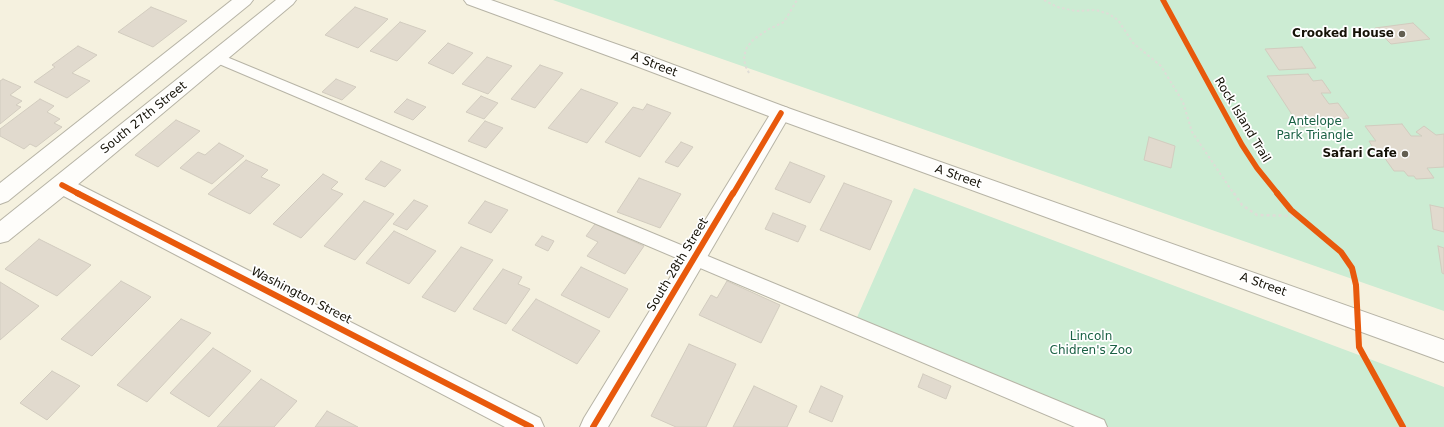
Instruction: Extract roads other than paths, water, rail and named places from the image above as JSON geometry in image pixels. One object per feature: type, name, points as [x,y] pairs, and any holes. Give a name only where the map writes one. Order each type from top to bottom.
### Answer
[{"type":"main road","points":[[0,195],[244,0]]},
{"type":"main road","name":"South 27th Street","points":[[0,234],[62,185],[287,0]]},
{"type":"main road","name":"A Street","points":[[473,0],[643,61],[781,114],[1444,351]]},
{"type":"main road","name":"South 28th Street","points":[[593,427],[781,114]]},
{"type":"main road","name":"Washington Street","points":[[62,185],[531,427]]},
{"type":"lane","points":[[217,58],[695,257],[1097,427]]},
{"type":"place","name":"Crooked House","points":[[1402,34]]},
{"type":"place","name":"Safari Cafe","points":[[1405,154]]},
{"type":"park label","name":"Antelope Park Triangle","points":[[1315,129]]},
{"type":"park label","name":"Lincoln Chidren's Zoo","points":[[1091,344]]}]
